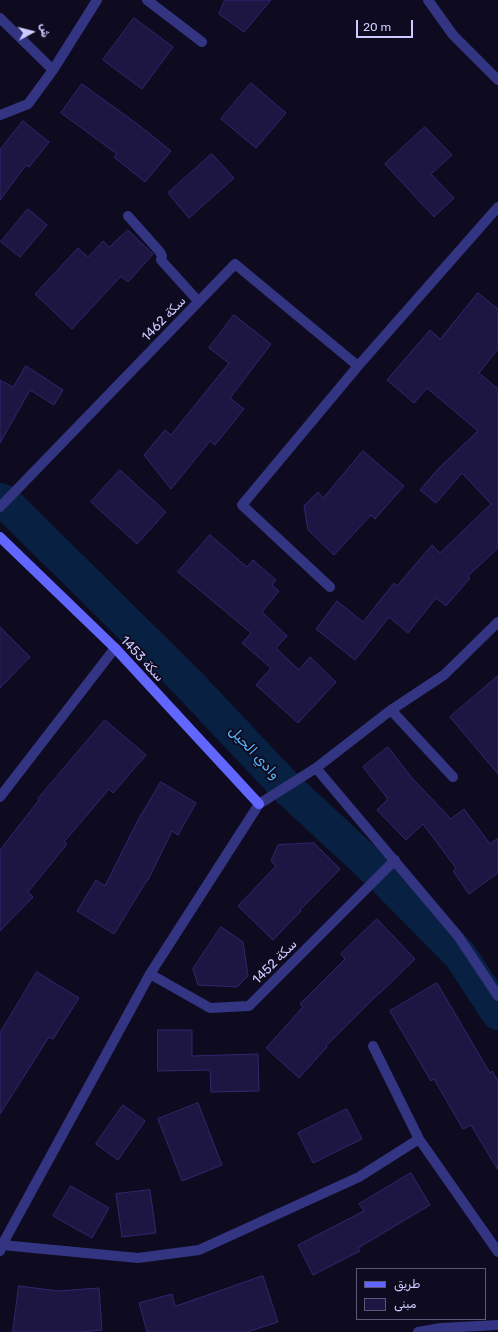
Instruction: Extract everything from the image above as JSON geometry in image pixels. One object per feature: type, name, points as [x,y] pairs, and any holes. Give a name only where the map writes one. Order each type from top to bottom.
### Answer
[{"type":"street","points":[[0,115],[28,104],[53,70],[96,0]]},
{"type":"street","points":[[147,0],[202,42]]},
{"type":"street","points":[[428,0],[453,35],[498,80]]},
{"type":"street","points":[[0,18],[53,70]]},
{"type":"street","points":[[330,587],[242,505],[358,366],[498,207]]},
{"type":"street","points":[[128,216],[160,252],[162,256],[161,260],[198,301]]},
{"type":"street","name":"سكة 1462","points":[[0,507],[235,264],[358,366]]},
{"type":"street","name":"سكة 1453","points":[[0,537],[115,648],[259,804]]},
{"type":"street","points":[[419,1139],[359,1177],[199,1250],[138,1258],[1,1248],[150,974],[259,804],[316,768],[391,710],[444,675],[498,622]]},
{"type":"street","points":[[0,797],[115,648]]},
{"type":"street","points":[[391,710],[453,777]]},
{"type":"street","points":[[316,768],[458,936],[498,996]]},
{"type":"street","name":"سكة 1452","points":[[150,974],[210,1008],[249,1006],[395,860]]},
{"type":"street","points":[[372,1046],[419,1139],[498,1252]]},
{"type":"street","points":[[418,1332],[441,1328],[498,1325]]},
{"type":"building","points":[[225,0],[271,0],[244,32],[219,14]]},
{"type":"building","points":[[134,18],[173,47],[142,89],[103,60]]},
{"type":"building","points":[[251,83],[286,113],[256,148],[221,119]]},
{"type":"building","points":[[82,84],[140,126],[171,151],[145,182],[114,157],[117,154],[61,113]]},
{"type":"building","points":[[23,121],[49,142],[29,167],[26,165],[0,200],[0,150]]},
{"type":"building","points":[[425,127],[452,155],[431,174],[454,198],[434,217],[385,164]]},
{"type":"building","points":[[212,154],[234,178],[189,218],[168,193]]},
{"type":"building","points":[[28,209],[47,225],[20,257],[1,242]]},
{"type":"building","points":[[128,230],[153,254],[128,282],[121,276],[72,329],[35,294],[78,248],[88,257],[103,241],[109,247]]},
{"type":"building","points":[[478,293],[498,309],[498,349],[479,373],[498,389],[498,548],[468,576],[470,578],[446,606],[436,598],[408,633],[389,617],[355,660],[316,629],[337,601],[363,622],[394,583],[397,586],[432,545],[440,553],[491,504],[462,473],[436,503],[420,490],[439,468],[478,431],[427,388],[414,403],[387,380],[430,330],[440,339]]},
{"type":"building","points":[[234,315],[271,344],[230,398],[244,409],[215,445],[210,441],[171,489],[144,455],[165,430],[171,435],[229,363],[209,348]]},
{"type":"building","points":[[26,366],[63,390],[54,405],[30,390],[0,443],[0,380],[13,387]]},
{"type":"building","points":[[363,451],[404,486],[375,519],[371,515],[334,555],[308,530],[304,506],[318,492],[323,498]]},
{"type":"building","points":[[120,470],[166,512],[137,544],[91,502]]},
{"type":"building","points":[[210,535],[247,567],[253,560],[276,580],[272,585],[279,591],[262,612],[287,636],[276,648],[299,670],[310,657],[336,682],[298,723],[256,685],[271,668],[242,643],[251,633],[178,572]]},
{"type":"building","points":[[0,627],[30,657],[0,688]]},
{"type":"building","points":[[498,676],[498,774],[450,717]]},
{"type":"building","points":[[105,720],[146,755],[113,793],[109,789],[64,842],[67,844],[28,892],[33,897],[0,931],[0,850],[39,800],[38,799]]},
{"type":"building","points":[[388,747],[412,778],[451,819],[464,809],[490,844],[498,838],[498,873],[469,894],[453,871],[456,868],[423,824],[406,840],[377,810],[388,799],[363,767]]},
{"type":"building","points":[[161,782],[196,803],[178,835],[172,831],[148,880],[114,934],[77,911],[96,880],[105,886],[138,820]]},
{"type":"building","points":[[314,843],[340,869],[273,940],[238,906],[276,866],[271,861],[278,845]]},
{"type":"building","points":[[377,919],[415,959],[326,1046],[327,1047],[299,1078],[266,1048],[303,1007],[300,1004],[345,959],[341,954]]},
{"type":"building","points":[[221,927],[243,942],[248,976],[237,987],[198,985],[193,969]]},
{"type":"building","points":[[37,972],[79,998],[53,1039],[49,1037],[0,1114],[0,1033]]},
{"type":"building","points":[[437,983],[490,1073],[492,1071],[498,1081],[498,1170],[471,1125],[463,1129],[434,1079],[431,1081],[390,1011]]},
{"type":"building","points":[[158,1030],[192,1030],[192,1056],[258,1054],[259,1091],[211,1092],[210,1070],[158,1071]]},
{"type":"building","points":[[198,1103],[222,1165],[182,1181],[158,1119]]},
{"type":"building","points":[[123,1105],[145,1121],[118,1160],[96,1144]]},
{"type":"building","points":[[347,1109],[362,1139],[313,1163],[298,1133]]},
{"type":"building","points":[[411,1173],[430,1205],[358,1248],[360,1251],[313,1275],[298,1245],[364,1211],[359,1204]]},
{"type":"building","points":[[71,1186],[109,1208],[92,1238],[53,1216]]},
{"type":"building","points":[[150,1190],[156,1233],[122,1237],[116,1194]]},
{"type":"building","points":[[263,1276],[278,1322],[247,1332],[147,1332],[139,1303],[172,1294],[175,1306]]},
{"type":"building","points":[[19,1286],[58,1291],[99,1288],[102,1330],[81,1332],[13,1332]]},
{"type":"waterway","name":"وادي الحيل","points":[[0,500],[5,502],[188,683],[286,787],[381,875],[460,955],[498,1013]]}]
